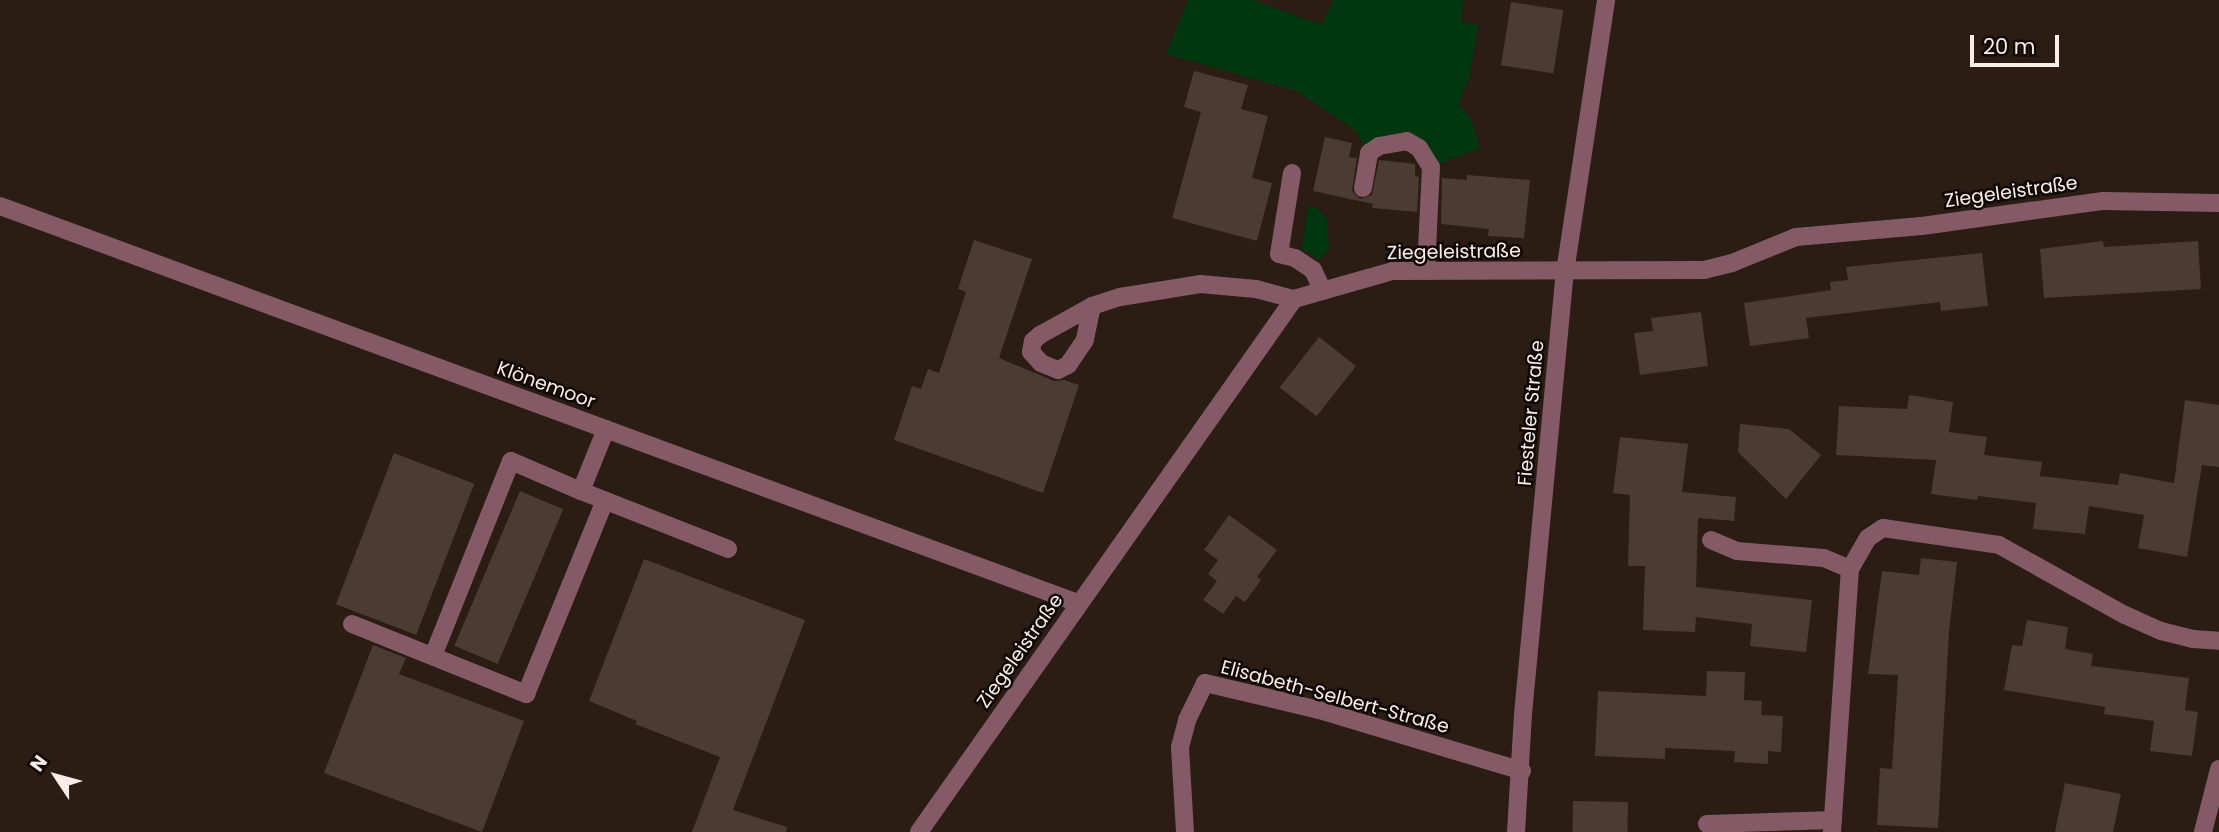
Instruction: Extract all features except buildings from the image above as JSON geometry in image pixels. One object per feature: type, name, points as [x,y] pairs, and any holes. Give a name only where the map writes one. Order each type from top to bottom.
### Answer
[{"type":"street","name":"Fiesteler Straße","points":[[1516,832],[1523,714],[1565,272],[1606,0]]},
{"type":"street","points":[[1363,188],[1369,153],[1393,142],[1407,141],[1419,148],[1431,167],[1426,271]]},
{"type":"street","points":[[1292,173],[1279,254],[1295,258],[1313,270],[1323,291]]},
{"type":"street","name":"Ziegeleistraße","points":[[919,832],[1294,299],[1392,271],[1704,271],[1732,263],[1796,237],[1922,226],[2103,201],[2219,203]]},
{"type":"street","name":"Klönemoor","points":[[0,206],[1078,603]]},
{"type":"street","points":[[1092,306],[1147,291],[1200,284],[1256,289],[1294,299]]},
{"type":"street","points":[[582,491],[606,429]]},
{"type":"street","points":[[433,656],[510,461],[728,549]]},
{"type":"street","points":[[352,624],[526,694],[604,500]]},
{"type":"street","points":[[1707,824],[1832,826],[1850,569],[1868,538],[1883,528],[1999,545],[2124,615],[2182,637],[2219,641]]},
{"type":"street","points":[[1711,540],[1737,551],[1824,558],[1850,569]]},
{"type":"street","name":"Elisabeth-Selbert-Straße","points":[[1185,832],[1181,747],[1186,720],[1205,683],[1320,710],[1521,771]]},
{"type":"street","points":[[2203,832],[2219,769]]},
{"type":"green space","points":[[1188,0],[1253,0],[1322,25],[1333,0],[1464,0],[1461,22],[1478,24],[1470,75],[1458,104],[1471,119],[1480,148],[1431,167],[1419,148],[1369,153],[1355,130],[1296,91],[1166,54]]},
{"type":"green space","points":[[1308,206],[1318,209],[1327,219],[1329,249],[1319,260],[1302,249]]}]
